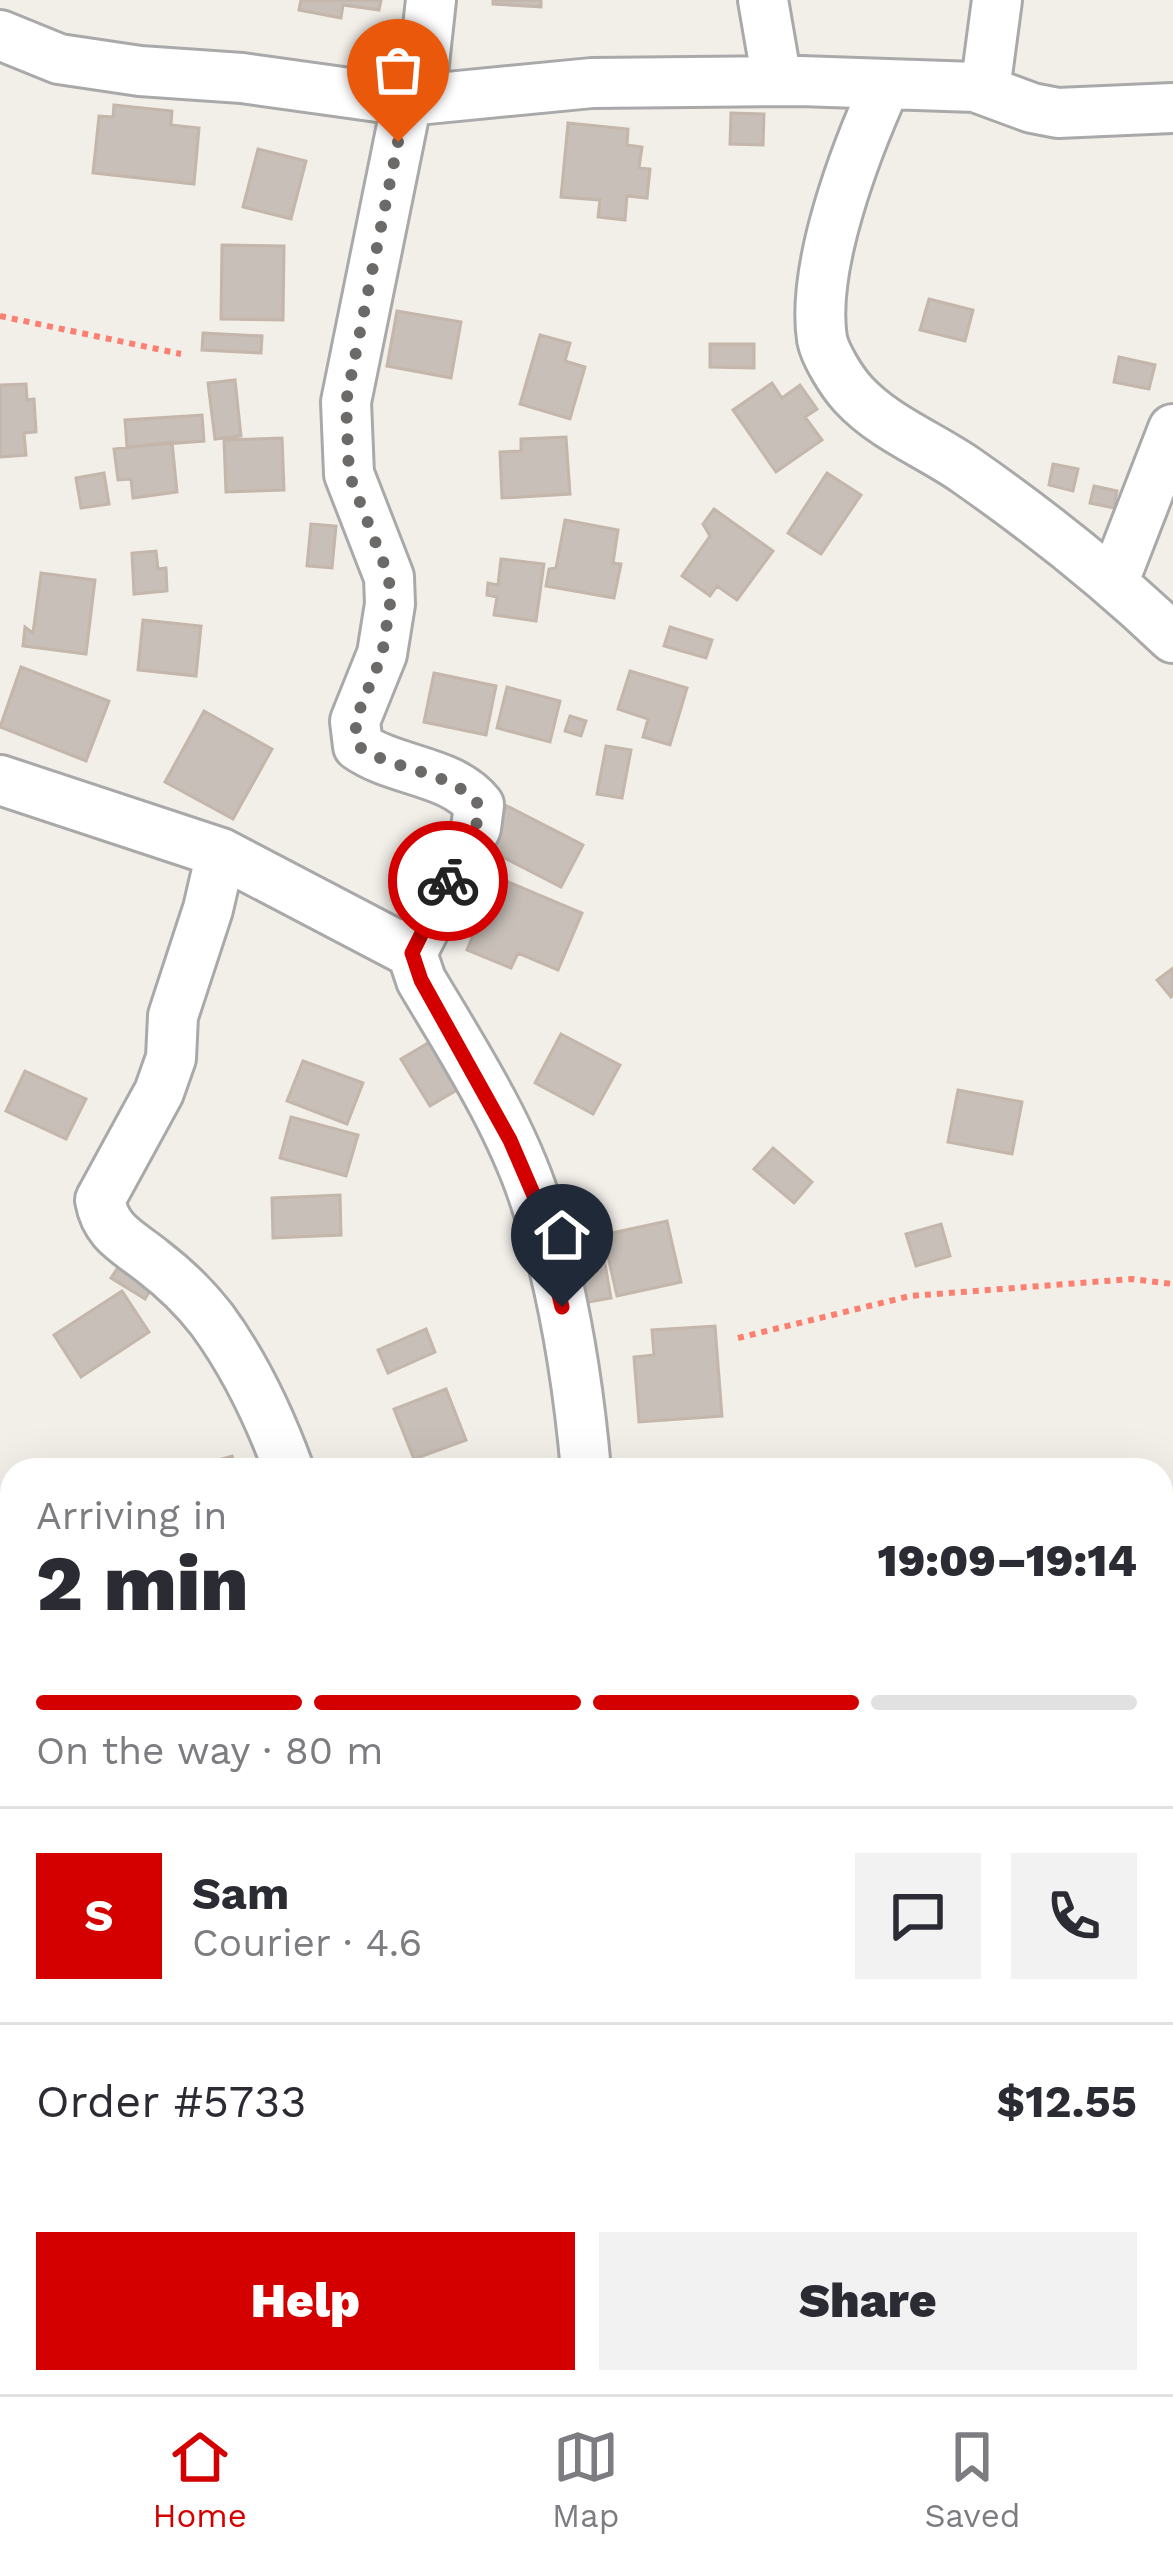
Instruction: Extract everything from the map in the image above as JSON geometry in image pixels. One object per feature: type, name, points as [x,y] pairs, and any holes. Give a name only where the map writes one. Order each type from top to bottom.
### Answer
[{"type":"street","points":[[412,953],[476,828],[479,805],[466,788],[375,758],[358,746],[355,721],[382,655],[390,604],[389,577],[349,474],[346,402],[431,0]]},
{"type":"street","points":[[763,0],[776,81]]},
{"type":"street","points":[[985,90],[997,0]]},
{"type":"street","points":[[0,35],[59,59],[413,101],[592,83],[776,81],[975,86],[1032,109],[1058,113],[1173,108]]},
{"type":"street","points":[[886,84],[862,135],[843,195],[822,293],[822,343],[851,392],[880,418],[1035,518],[1114,581],[1173,638]]},
{"type":"street","points":[[1114,581],[1173,429]]},
{"type":"street","points":[[0,781],[221,853],[412,953],[421,980],[510,1140],[535,1198],[570,1343],[584,1458]]},
{"type":"street","points":[[221,853],[173,1016],[171,1058],[159,1092],[100,1200],[104,1219],[122,1242],[149,1258],[210,1318],[236,1356],[285,1458]]},
{"type":"path","points":[[0,316],[182,354]]},
{"type":"path","points":[[738,1338],[910,1296],[1132,1280],[1173,1284]]},
{"type":"building","points":[[301,0],[381,0],[379,10],[343,5],[341,18],[299,10]]},
{"type":"building","points":[[493,0],[541,0],[541,7],[493,4]]},
{"type":"building","points":[[114,105],[172,111],[171,125],[199,128],[194,184],[93,173],[99,116],[113,117]]},
{"type":"building","points":[[731,113],[764,114],[763,145],[730,144]]},
{"type":"building","points":[[568,123],[628,129],[627,145],[642,147],[639,168],[650,169],[647,198],[627,196],[625,220],[598,217],[600,200],[561,197]]},
{"type":"building","points":[[258,149],[306,161],[291,219],[243,207]]},
{"type":"building","points":[[222,245],[284,246],[283,320],[221,319]]},
{"type":"building","points":[[929,299],[973,310],[965,341],[920,330]]},
{"type":"building","points":[[397,311],[461,322],[451,378],[387,366]]},
{"type":"building","points":[[203,333],[262,336],[261,353],[202,350]]},
{"type":"building","points":[[540,335],[570,343],[565,361],[585,367],[570,419],[520,404]]},
{"type":"building","points":[[710,344],[754,344],[754,368],[710,367]]},
{"type":"building","points":[[1119,357],[1155,365],[1149,389],[1114,382]]},
{"type":"building","points":[[235,380],[241,436],[215,439],[208,383]]},
{"type":"building","points":[[772,383],[782,398],[800,385],[817,409],[805,417],[822,440],[776,472],[733,410]]},
{"type":"building","points":[[26,384],[27,400],[34,399],[36,432],[24,433],[26,455],[0,457],[0,385]]},
{"type":"building","points":[[202,415],[204,441],[127,447],[125,420]]},
{"type":"building","points":[[566,437],[570,494],[502,498],[500,452],[521,451],[521,439]]},
{"type":"building","points":[[282,438],[284,490],[226,492],[224,440]]},
{"type":"building","points":[[172,442],[177,492],[133,498],[131,479],[118,480],[114,449]]},
{"type":"building","points":[[1053,464],[1078,469],[1073,491],[1049,485]]},
{"type":"building","points":[[104,473],[109,504],[81,508],[76,478]]},
{"type":"building","points":[[827,473],[861,495],[821,554],[788,533]]},
{"type":"building","points":[[1094,486],[1117,491],[1114,508],[1090,503]]},
{"type":"building","points":[[714,509],[773,551],[737,600],[717,586],[710,596],[682,576],[710,536],[703,524]]},
{"type":"building","points":[[565,520],[618,530],[613,563],[621,564],[614,598],[546,586],[549,569],[556,568]]},
{"type":"building","points":[[311,524],[336,526],[332,568],[307,566]]},
{"type":"building","points":[[156,551],[158,569],[166,568],[167,591],[134,594],[132,553]]},
{"type":"building","points":[[501,559],[544,564],[536,621],[494,615],[497,597],[487,595],[488,583],[498,585]]},
{"type":"building","points":[[41,573],[95,580],[86,654],[23,646],[25,627],[33,633]]},
{"type":"building","points":[[143,620],[201,626],[196,676],[138,670]]},
{"type":"building","points":[[670,627],[712,640],[706,658],[664,646]]},
{"type":"building","points":[[21,667],[109,701],[86,761],[0,727]]},
{"type":"building","points":[[630,671],[687,688],[670,745],[643,737],[648,719],[618,709]]},
{"type":"building","points":[[434,673],[496,686],[486,735],[424,722]]},
{"type":"building","points":[[507,687],[560,701],[550,742],[497,728]]},
{"type":"building","points":[[204,711],[272,749],[233,819],[165,782]]},
{"type":"building","points":[[570,716],[586,721],[581,736],[565,731]]},
{"type":"building","points":[[606,746],[631,750],[622,798],[597,794]]},
{"type":"building","points":[[507,806],[583,845],[561,887],[485,848]]},
{"type":"building","points":[[506,881],[582,913],[558,970],[518,953],[511,968],[467,950],[488,899],[498,903]]},
{"type":"building","points":[[1173,968],[1173,995],[1171,997],[1157,980]]},
{"type":"building","points":[[561,1034],[620,1065],[593,1114],[535,1083]]},
{"type":"building","points":[[433,1040],[462,1087],[430,1106],[401,1059]]},
{"type":"building","points":[[303,1061],[363,1083],[347,1124],[287,1101]]},
{"type":"building","points":[[25,1071],[86,1099],[66,1139],[6,1111]]},
{"type":"building","points":[[958,1090],[1022,1102],[1012,1154],[948,1142]]},
{"type":"building","points":[[291,1117],[358,1135],[346,1176],[280,1158]]},
{"type":"building","points":[[773,1148],[812,1182],[794,1203],[754,1169]]},
{"type":"building","points":[[340,1195],[341,1235],[273,1238],[272,1198]]},
{"type":"building","points":[[667,1221],[681,1282],[617,1296],[603,1235]]},
{"type":"building","points":[[941,1224],[950,1256],[916,1266],[906,1234]]},
{"type":"building","points":[[604,1258],[611,1298],[583,1303],[576,1263]]},
{"type":"building","points":[[121,1263],[154,1284],[145,1299],[111,1278]]},
{"type":"building","points":[[122,1291],[149,1332],[81,1377],[54,1335]]},
{"type":"building","points":[[715,1326],[722,1416],[639,1422],[634,1357],[654,1355],[652,1330]]},
{"type":"building","points":[[426,1329],[435,1352],[388,1373],[378,1350]]},
{"type":"building","points":[[446,1389],[466,1440],[414,1458],[394,1409]]},
{"type":"way so far","points":[[398,142],[346,402],[349,474],[389,577],[390,604],[382,655],[355,721],[358,746],[375,758],[466,788],[479,805],[476,828],[448,881]]},
{"type":"route","points":[[448,881],[412,953],[421,980],[510,1140],[535,1198],[562,1307]]}]
